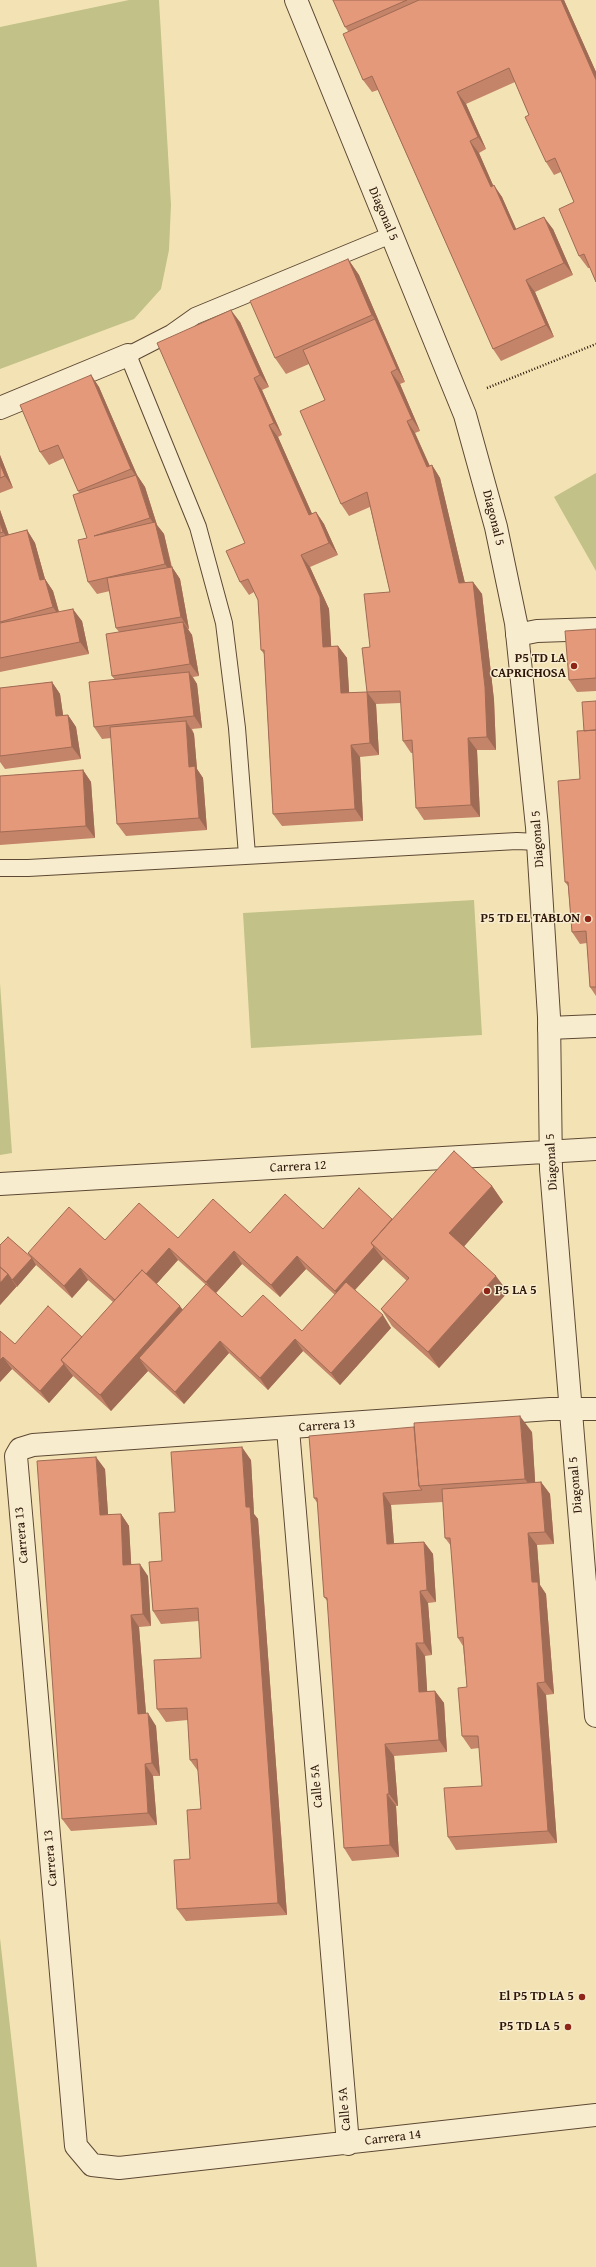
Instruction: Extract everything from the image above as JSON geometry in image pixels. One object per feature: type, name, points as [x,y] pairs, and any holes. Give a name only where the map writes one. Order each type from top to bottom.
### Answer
[{"type":"street","name":"Diagonal 5","points":[[296,0],[465,415],[496,527],[516,623],[538,842],[550,1028],[550,1151],[596,1716]]},
{"type":"street","points":[[0,408],[128,355]]},
{"type":"street","points":[[516,635],[537,631],[596,629]]},
{"type":"street","points":[[550,1028],[596,1026]]},
{"type":"street","name":"Carrera 12","points":[[0,1184],[596,1149]]},
{"type":"street","name":"Carrera 13","points":[[119,2168],[92,2165],[76,2146],[16,1456],[20,1450],[33,1445],[571,1409],[596,1409]]},
{"type":"street","name":"Calle 5A","points":[[288,1429],[348,2144]]},
{"type":"street","name":"Carrera 14","points":[[119,2168],[348,2144],[596,2114]]},
{"type":"lane","points":[[247,855],[237,728],[224,623],[198,527],[128,355],[171,333],[195,316],[391,234]]},
{"type":"lane","points":[[0,868],[28,868],[517,841],[538,842]]},
{"type":"path","points":[[459,400],[596,344]]},
{"type":"shaded area","points":[[129,0],[159,0],[171,205],[169,250],[161,289],[134,319],[0,369],[0,27]]},
{"type":"shaded area","points":[[596,473],[596,571],[554,497]]},
{"type":"shaded area","points":[[474,900],[482,1035],[251,1048],[243,913]]},
{"type":"shaded area","points":[[0,983],[12,1153],[0,1155]]},
{"type":"shaded area","points":[[0,1938],[37,2267],[0,2267]]},
{"type":"building","points":[[333,0],[407,0],[345,27]]},
{"type":"building","points":[[419,0],[561,0],[596,80],[596,282],[584,254],[579,256],[559,209],[574,202],[555,158],[546,162],[525,117],[529,115],[509,68],[457,92],[478,137],[470,141],[491,187],[494,185],[514,230],[544,217],[564,263],[526,280],[546,325],[493,349],[372,76],[363,80],[343,34]]},
{"type":"building","points":[[348,259],[372,315],[275,358],[250,301]]},
{"type":"building","points":[[231,310],[260,375],[254,378],[274,423],[269,425],[309,515],[316,512],[329,543],[301,555],[320,597],[323,647],[338,646],[341,693],[367,692],[370,743],[351,745],[355,809],[273,814],[264,650],[261,650],[258,600],[248,579],[240,582],[226,551],[245,543],[157,343]]},
{"type":"building","points":[[375,319],[397,369],[391,372],[412,419],[407,421],[427,467],[432,465],[459,583],[473,582],[485,687],[487,737],[468,738],[471,805],[416,808],[412,740],[403,741],[400,691],[367,692],[362,648],[370,647],[364,594],[390,592],[367,492],[341,504],[300,411],[325,400],[303,350]]},
{"type":"building","points":[[91,375],[131,469],[78,491],[58,445],[40,452],[20,405]]},
{"type":"building","points":[[0,464],[5,476],[0,478]]},
{"type":"building","points":[[136,475],[150,518],[94,536],[155,522],[165,564],[88,582],[78,540],[87,538],[73,495]]},
{"type":"building","points":[[0,522],[3,532],[0,533]]},
{"type":"building","points":[[27,530],[40,580],[45,579],[53,607],[0,622],[0,537]]},
{"type":"building","points":[[172,567],[181,617],[116,628],[107,578]]},
{"type":"building","points":[[73,609],[80,642],[0,658],[0,623]]},
{"type":"building","points":[[183,622],[190,664],[112,676],[106,634]]},
{"type":"building","points":[[596,629],[596,678],[569,680],[565,631]]},
{"type":"building","points":[[189,672],[194,716],[94,727],[89,682]]},
{"type":"building","points":[[52,682],[56,716],[68,715],[72,747],[0,756],[0,688]]},
{"type":"building","points":[[596,701],[596,730],[584,731],[582,702]]},
{"type":"building","points":[[186,721],[189,767],[195,766],[199,818],[117,824],[110,727]]},
{"type":"building","points":[[596,730],[596,987],[590,987],[586,931],[572,932],[568,882],[565,882],[558,781],[580,779],[577,731]]},
{"type":"building","points":[[83,770],[86,826],[0,832],[0,776]]},
{"type":"building","points":[[454,1151],[492,1186],[449,1233],[496,1276],[428,1352],[381,1309],[409,1278],[371,1243]]},
{"type":"building","points":[[359,1188],[392,1219],[371,1243],[374,1247],[335,1291],[297,1256],[271,1285],[234,1251],[206,1282],[169,1248],[146,1274],[142,1270],[115,1300],[80,1268],[64,1286],[28,1253],[69,1207],[105,1240],[139,1203],[178,1238],[213,1199],[250,1233],[285,1194],[323,1229]]},
{"type":"building","points":[[8,1237],[32,1258],[12,1280],[0,1267],[0,1245]]},
{"type":"building","points":[[0,1267],[8,1274],[0,1283]]},
{"type":"building","points":[[142,1270],[180,1306],[100,1395],[61,1360]]},
{"type":"building","points":[[346,1282],[383,1315],[331,1373],[295,1339],[260,1378],[220,1341],[175,1392],[139,1358],[206,1284],[242,1317],[263,1295],[302,1331]]},
{"type":"building","points":[[48,1306],[82,1337],[61,1360],[64,1364],[40,1391],[3,1357],[0,1360],[0,1331],[15,1344]]},
{"type":"building","points":[[520,1416],[525,1479],[419,1486],[414,1423]]},
{"type":"building","points":[[414,1427],[419,1486],[422,1490],[383,1493],[387,1544],[424,1542],[427,1590],[420,1591],[424,1643],[416,1643],[419,1692],[435,1691],[439,1740],[385,1744],[389,1794],[387,1794],[390,1845],[344,1848],[327,1598],[324,1597],[317,1498],[314,1498],[309,1436]]},
{"type":"building","points":[[242,1447],[246,1507],[250,1507],[278,1903],[177,1909],[174,1860],[190,1859],[187,1810],[201,1809],[197,1759],[190,1760],[187,1708],[157,1709],[154,1660],[201,1658],[198,1608],[153,1611],[149,1562],[162,1561],[159,1513],[175,1512],[171,1452]]},
{"type":"building","points":[[96,1457],[100,1515],[121,1514],[123,1565],[140,1564],[143,1614],[131,1615],[138,1714],[148,1713],[152,1763],[145,1764],[148,1813],[62,1819],[37,1461]]},
{"type":"building","points":[[541,1482],[545,1532],[528,1533],[532,1582],[538,1582],[545,1682],[537,1683],[548,1831],[448,1837],[444,1788],[482,1786],[478,1736],[462,1736],[458,1688],[467,1687],[463,1637],[458,1638],[450,1538],[445,1538],[442,1489]]},
{"type":"place","name":"P5 TD LA CAPRICHOSA","points":[[574,666]]},
{"type":"place","name":"P5 TD EL TABLON","points":[[588,919]]},
{"type":"place","name":"P5 LA 5","points":[[487,1291]]},
{"type":"place","name":"El P5 TD LA 5","points":[[582,1997]]},
{"type":"place","name":"P5 TD LA 5","points":[[568,2027]]}]
